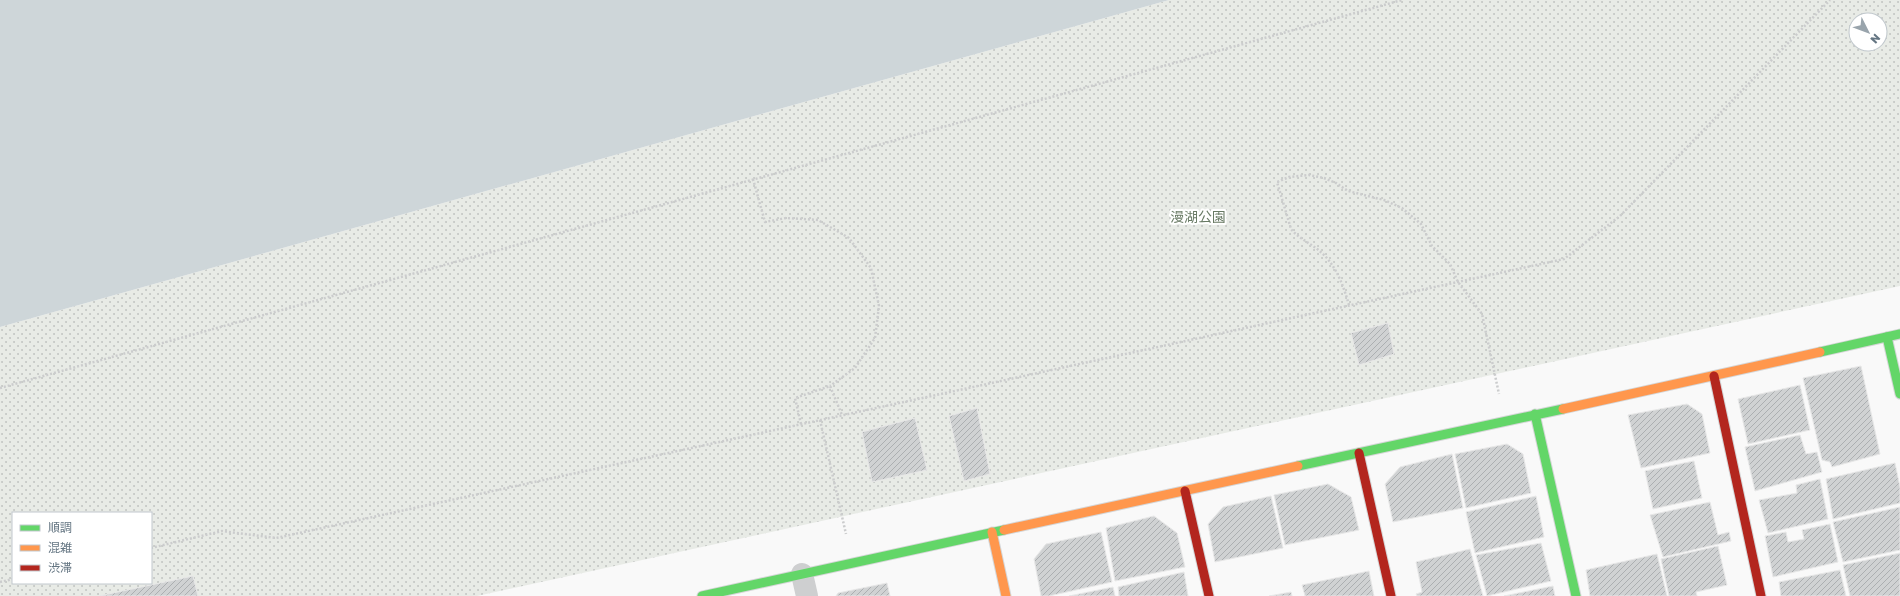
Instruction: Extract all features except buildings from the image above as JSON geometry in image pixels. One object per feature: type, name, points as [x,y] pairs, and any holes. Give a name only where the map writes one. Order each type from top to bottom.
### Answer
[{"type":"street","points":[[702,596],[1714,376],[1900,334]]},
{"type":"street","points":[[1887,337],[1900,394]]},
{"type":"street","points":[[1714,376],[1761,596]]},
{"type":"street","points":[[1535,414],[1576,596]]},
{"type":"street","points":[[1359,453],[1391,596]]},
{"type":"street","points":[[1185,491],[1209,596]]},
{"type":"street","points":[[992,532],[1006,596]]},
{"type":"street","points":[[802,574],[807,596]]},
{"type":"path","points":[[0,388],[1402,0]]},
{"type":"path","points":[[152,548],[222,531],[276,538],[1564,259],[1620,216],[1830,0]]},
{"type":"path","points":[[1349,305],[1338,274],[1324,255],[1295,234],[1291,229],[1277,182],[1289,177],[1309,175],[1324,178],[1336,183],[1348,191],[1384,200],[1402,208],[1421,224],[1432,246],[1450,264],[1458,282],[1482,314],[1501,401]]},
{"type":"path","points":[[753,179],[765,222],[786,218],[818,220],[849,238],[871,268],[879,306],[875,338],[855,368],[830,386],[795,398],[801,424]]},
{"type":"path","points":[[830,386],[842,415]]},
{"type":"path","points":[[820,420],[847,537]]},
{"type":"path","points":[[0,582],[12,579]]},
{"type":"green space","name":"漫湖公園","points":[[1169,0],[1900,0],[1900,286],[477,596],[0,596],[0,327]]},
{"type":"shaded area","points":[[0,0],[1169,0],[0,327]]},
{"type":"traffic: fast","points":[[1820,352],[1900,334]]},
{"type":"traffic: fast","points":[[1887,337],[1900,394]]},
{"type":"traffic: fast","points":[[1298,466],[1563,409]]},
{"type":"traffic: fast","points":[[1535,414],[1576,596]]},
{"type":"traffic: fast","points":[[702,596],[1004,530]]},
{"type":"traffic: slow","points":[[1563,409],[1820,352]]},
{"type":"traffic: slow","points":[[1004,530],[1298,466]]},
{"type":"traffic: slow","points":[[992,532],[1006,596]]},
{"type":"traffic: jam","points":[[1714,376],[1761,596]]},
{"type":"traffic: jam","points":[[1359,453],[1391,596]]},
{"type":"traffic: jam","points":[[1185,491],[1209,596]]}]
